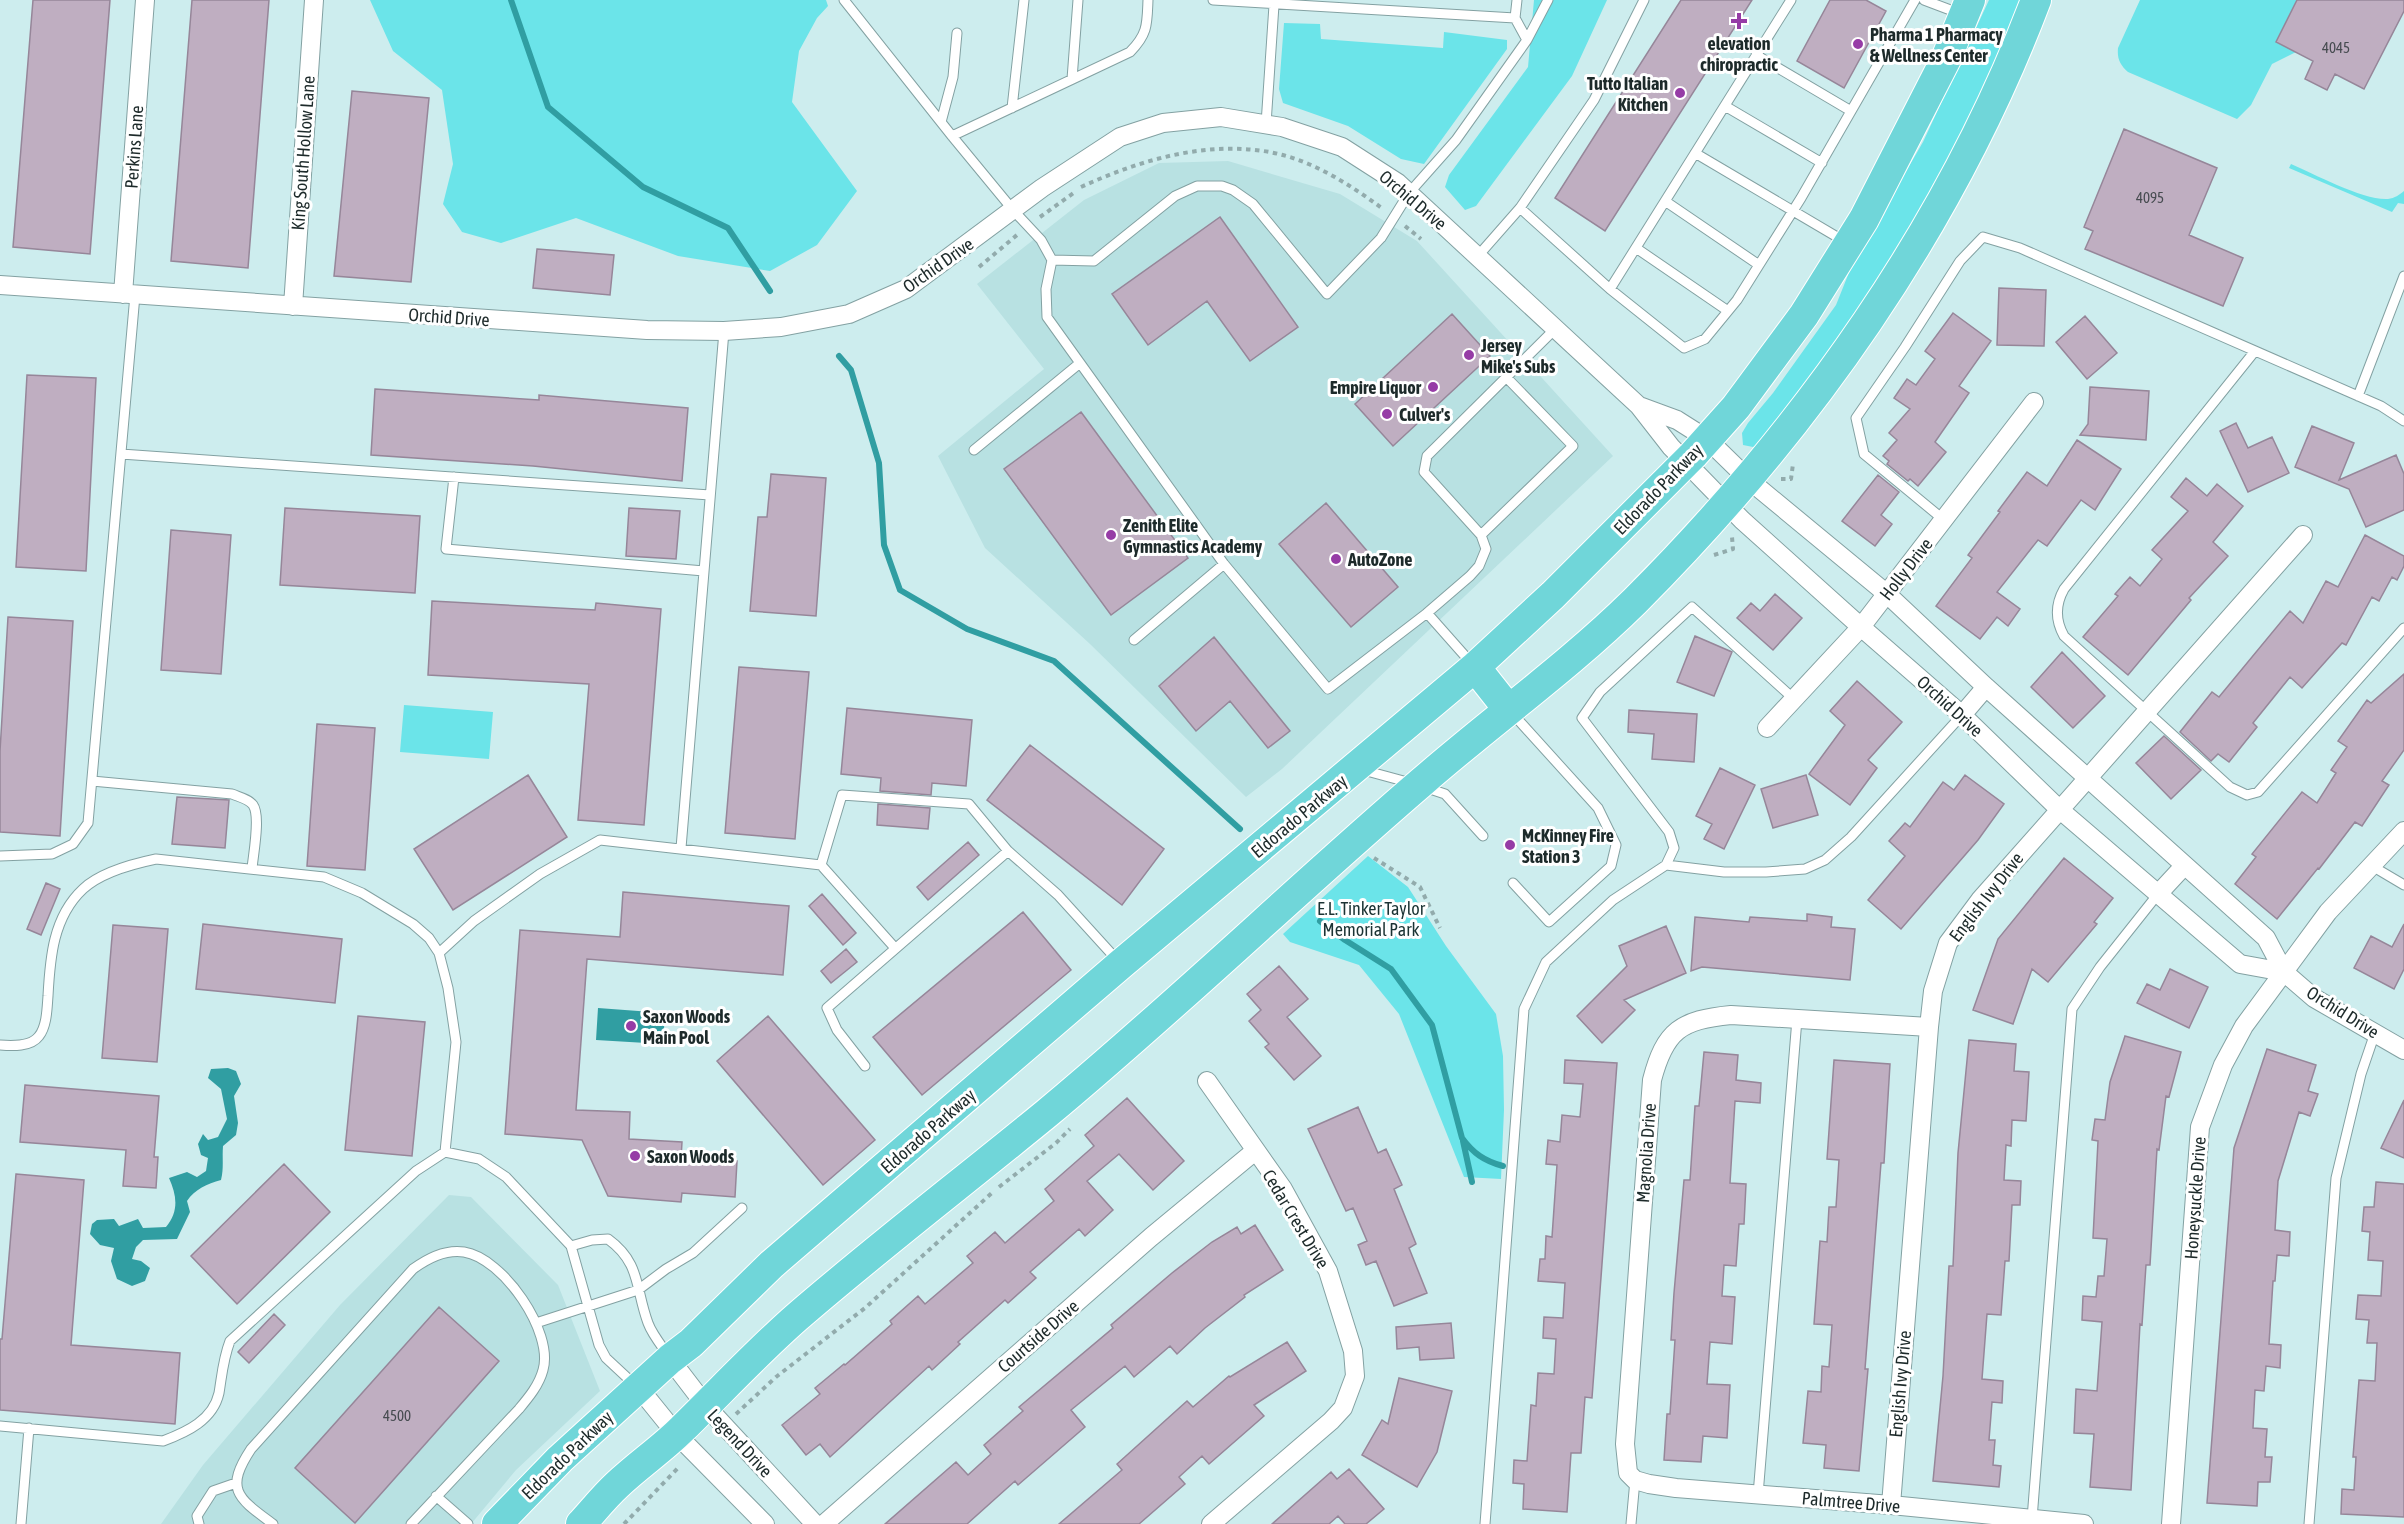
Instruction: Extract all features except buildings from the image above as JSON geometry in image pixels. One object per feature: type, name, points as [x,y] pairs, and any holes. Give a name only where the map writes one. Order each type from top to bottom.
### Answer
[{"type":"main road","points":[[581,1524],[616,1485],[677,1435],[792,1321],[1048,1112],[1253,933],[1418,784],[1581,652],[1634,602],[1727,505],[1783,439],[1856,338],[1918,241],[1983,124],[2036,0]]},
{"type":"main road","name":"Eldorado Parkway","points":[[497,1524],[560,1459],[670,1359],[691,1343],[772,1264],[1120,964],[1475,667],[1553,595],[1685,463],[1736,407],[1797,324],[1849,244],[1912,130],[1946,59],[1967,8]]},
{"type":"main road","points":[[1475,667],[1509,710]]},
{"type":"street","name":"Perkins Lane","points":[[129,295],[145,0]]},
{"type":"street","name":"King South Hollow Lane","points":[[292,306],[314,0]]},
{"type":"street","name":"Orchid Drive","points":[[0,285],[647,330],[724,331],[781,327],[849,314],[906,289],[1078,163],[1120,137],[1163,123],[1221,117],[1282,127],[1342,147],[1409,193],[1639,406],[1665,441],[1727,505],[1962,715],[2059,809],[2240,964],[2284,972]]},
{"type":"street","name":"Holly Drive","points":[[1767,728],[1861,627],[2034,402]]},
{"type":"street","name":"Orchid Drive","points":[[1639,406],[1677,420],[1707,439],[1749,480],[1887,594],[1986,687],[2088,776],[2184,866],[2266,938],[2284,972],[2314,998],[2404,1050]]},
{"type":"street","name":"English Ivy Drive","points":[[1891,1505],[1929,1027],[1933,991],[1948,943],[1980,900],[2059,809],[2303,535]]},
{"type":"street","points":[[1962,715],[1986,687]]},
{"type":"street","name":"Honeysuckle Drive","points":[[2171,1524],[2200,1127],[2223,1065],[2244,1026],[2328,912],[2404,831]]},
{"type":"street","points":[[2158,894],[2184,866]]},
{"type":"street","name":"Magnolia Drive","points":[[1635,1480],[1628,1473],[1625,1444],[1652,1080],[1657,1060],[1666,1041],[1680,1028],[1704,1017],[1731,1015],[1929,1027]]},
{"type":"street","name":"Cedar Crest Drive","points":[[1207,1081],[1283,1189],[1328,1270],[1353,1351],[1355,1376],[1343,1408],[1331,1421],[1211,1524]]},
{"type":"street","name":"Courtside Drive","points":[[824,1524],[1151,1237],[1255,1151]]},
{"type":"street","name":"Legend Drive","points":[[670,1359],[706,1406],[815,1524]]},
{"type":"street","points":[[639,1388],[677,1435],[765,1524]]},
{"type":"street","name":"Palmtree Drive","points":[[1635,1480],[1690,1489],[1891,1505],[2084,1524]]},
{"type":"lane","points":[[844,0],[952,136],[1041,240],[1052,260],[1046,289],[1047,317],[1224,564],[1328,689],[1427,613],[1479,566],[1486,549],[1481,535],[1424,472],[1427,456],[1555,329]]},
{"type":"lane","points":[[1012,108],[1024,0]]},
{"type":"lane","points":[[1072,79],[1078,0]]},
{"type":"lane","points":[[952,136],[1130,52],[1140,42],[1146,31],[1148,0]]},
{"type":"lane","points":[[1213,0],[1275,5],[1336,4],[1515,18]]},
{"type":"lane","points":[[1517,0],[1515,18],[1527,40]]},
{"type":"lane","points":[[1052,260],[1094,261],[1175,196],[1197,186],[1222,186],[1239,193],[1253,204],[1327,294],[1381,238],[1409,193],[1456,140],[1527,40],[1548,0]]},
{"type":"lane","points":[[1477,256],[1521,208],[1594,100],[1644,0]]},
{"type":"lane","points":[[1610,290],[1791,0]]},
{"type":"lane","points":[[1521,208],[1610,290],[1684,348],[1705,339],[1728,311],[1792,212],[1915,0]]},
{"type":"lane","points":[[1924,0],[1967,8]]},
{"type":"lane","points":[[1266,124],[1275,5]]},
{"type":"lane","points":[[941,122],[953,77],[957,33]]},
{"type":"lane","points":[[1756,56],[1851,111]]},
{"type":"lane","points":[[1725,106],[1822,163]]},
{"type":"lane","points":[[1695,153],[1849,244]]},
{"type":"lane","points":[[1665,201],[1759,265]]},
{"type":"lane","points":[[1944,520],[1864,454],[1856,418],[1960,261],[1983,237],[2020,248],[2381,406],[2404,421]]},
{"type":"lane","points":[[1636,248],[1728,311]]},
{"type":"lane","points":[[2358,396],[2404,276]]},
{"type":"lane","points":[[0,856],[52,854],[73,844],[88,824],[131,348],[129,295]]},
{"type":"lane","points":[[681,848],[724,331]]},
{"type":"lane","points":[[2255,351],[2060,598],[2056,618],[2064,636],[2230,787],[2238,792],[2252,795],[2258,792],[2404,628]]},
{"type":"lane","points":[[974,450],[1080,363]]},
{"type":"lane","points":[[1481,535],[1573,446],[1507,378]]},
{"type":"lane","points":[[121,454],[710,495]]},
{"type":"lane","points":[[454,477],[446,549],[704,571]]},
{"type":"lane","points":[[1134,640],[1224,564]]},
{"type":"lane","points":[[1485,1524],[1524,1009],[1546,962],[1613,900],[1666,864],[1674,848],[1669,831],[1582,718],[1600,692],[1692,606],[1794,699]]},
{"type":"lane","points":[[1427,613],[1475,667]]},
{"type":"lane","points":[[1509,710],[1598,808],[1616,844],[1611,867],[1549,922],[1513,883]]},
{"type":"lane","points":[[1666,864],[1724,872],[1766,872],[1805,869],[1826,860],[1851,837],[1962,715]]},
{"type":"lane","points":[[1355,768],[1418,784],[1445,794],[1484,836]]},
{"type":"lane","points":[[92,781],[232,794],[250,801],[255,807],[256,816],[252,869]]},
{"type":"lane","points":[[821,865],[842,795],[969,804],[1008,851],[1058,895],[1120,964]]},
{"type":"lane","points":[[439,953],[474,921],[540,874],[600,840],[821,865],[895,948]]},
{"type":"lane","points":[[864,1066],[837,1030],[827,1008],[1008,851]]},
{"type":"lane","points":[[0,1045],[26,1044],[38,1038],[44,1026],[51,952],[68,907],[84,888],[116,871],[156,859],[324,877],[362,893],[413,924],[429,938],[439,953],[448,988],[456,1042],[445,1152]]},
{"type":"lane","points":[[2372,866],[2404,885]]},
{"type":"lane","points":[[2032,1519],[2072,1009],[2100,967],[2158,894]]},
{"type":"lane","points":[[1758,1495],[1797,1019]]},
{"type":"lane","points":[[2309,1524],[2336,1178],[2361,1074],[2375,1033]]},
{"type":"lane","points":[[0,1426],[163,1441],[187,1432],[205,1418],[218,1396],[224,1356],[230,1341],[416,1171],[445,1152],[479,1159],[506,1177],[572,1246],[587,1306],[606,1358],[639,1388]]},
{"type":"lane","points":[[536,1323],[638,1290],[693,1253],[742,1208]]},
{"type":"lane","points":[[572,1246],[592,1240],[608,1239],[622,1250],[633,1265],[648,1325],[670,1359]]},
{"type":"lane","points":[[273,1524],[239,1494],[236,1483],[238,1470],[251,1449],[413,1269],[437,1255],[464,1252],[490,1266],[508,1282],[531,1310],[544,1354],[544,1369],[534,1391],[411,1524]]},
{"type":"lane","points":[[21,1524],[29,1428]]},
{"type":"lane","points":[[1631,1524],[1635,1480]]},
{"type":"lane","points":[[199,1524],[197,1516],[213,1491],[236,1483]]},
{"type":"lane","points":[[436,1496],[468,1524]]},
{"type":"path","points":[[1374,858],[1419,886],[1440,927]]},
{"type":"shaded area","points":[[1228,161],[1340,194],[1417,241],[1613,456],[1282,769],[1246,797],[1090,644],[985,548],[938,456],[1044,369],[977,284],[1084,200],[1159,163]]},
{"type":"shaded area","name":"Saxon Woods Main Pool","points":[[598,1008],[665,1013],[663,1044],[596,1040]]},
{"type":"shaded area","points":[[228,1068],[236,1071],[241,1084],[234,1096],[238,1123],[236,1135],[223,1146],[221,1180],[202,1188],[187,1201],[190,1212],[177,1239],[143,1240],[136,1247],[132,1259],[141,1261],[150,1268],[145,1281],[132,1286],[117,1279],[111,1261],[114,1248],[100,1245],[90,1234],[92,1224],[97,1220],[114,1219],[119,1226],[138,1219],[143,1228],[166,1227],[175,1209],[174,1191],[169,1178],[187,1172],[197,1177],[206,1171],[208,1158],[201,1155],[198,1144],[203,1134],[208,1140],[218,1137],[227,1119],[221,1089],[208,1078],[211,1069]]},
{"type":"shaded area","points":[[449,1195],[471,1197],[558,1285],[600,1391],[516,1470],[471,1524],[161,1524],[203,1465],[340,1305]]},
{"type":"green space","points":[[370,0],[826,0],[828,6],[817,18],[799,51],[792,102],[857,191],[817,245],[770,271],[678,256],[576,218],[501,243],[462,232],[443,204],[453,164],[442,90],[393,51]]},
{"type":"green space","points":[[1534,0],[1607,0],[1572,76],[1476,206],[1465,210],[1445,187],[1449,175],[1528,67]]},
{"type":"green space","points":[[1989,0],[2025,0],[2020,16],[1909,239],[1766,441],[1753,447],[1743,445],[1742,433],[1748,423],[1773,393],[1836,305],[1852,265],[1923,142]]},
{"type":"green space","points":[[2140,0],[2297,0],[2276,42],[2296,52],[2272,64],[2251,105],[2237,119],[2128,72],[2123,67],[2119,59],[2118,48]]},
{"type":"green space","points":[[1284,23],[1320,24],[1321,39],[1443,48],[1444,32],[1507,40],[1507,49],[1424,164],[1401,159],[1348,126],[1283,103],[1279,89]]},
{"type":"green space","points":[[2291,164],[2366,196],[2388,199],[2404,191],[2404,204],[2398,203],[2392,212],[2289,168]]},
{"type":"green space","points":[[404,705],[493,712],[489,759],[400,752]]},
{"type":"green space","name":"E.L. Tinker Taylor Memorial Park","points":[[1368,856],[1408,887],[1446,946],[1496,1014],[1503,1056],[1504,1110],[1501,1179],[1464,1177],[1399,1014],[1359,965],[1290,942],[1283,934]]},
{"type":"waterway","points":[[511,0],[548,107],[643,187],[728,228],[770,291]]},
{"type":"waterway","points":[[839,356],[851,370],[879,463],[884,545],[900,590],[967,629],[1054,661],[1240,829]]},
{"type":"waterway","points":[[1320,921],[1391,969],[1432,1025],[1462,1138],[1480,1156],[1503,1166]]},
{"type":"waterway","points":[[1463,1141],[1472,1182]]},
{"type":"place","name":"elevation chiropractic","points":[[1739,21]]},
{"type":"place","name":"Pharma 1 Pharmacy & Wellness Center","points":[[1858,44]]},
{"type":"place","name":"Tutto Italian Kitchen","points":[[1680,93]]},
{"type":"place","name":"Jersey Mike's Subs","points":[[1469,355]]},
{"type":"place","name":"Empire Liquor","points":[[1433,387]]},
{"type":"place","name":"Culver's","points":[[1387,414]]},
{"type":"place","name":"Zenith Elite Gymnastics Academy","points":[[1111,535]]},
{"type":"place","name":"AutoZone","points":[[1336,559]]},
{"type":"place","name":"McKinney Fire Station 3","points":[[1510,845]]},
{"type":"place","name":"Saxon Woods Main Pool","points":[[631,1026]]},
{"type":"place","name":"Saxon Woods","points":[[635,1156]]}]
